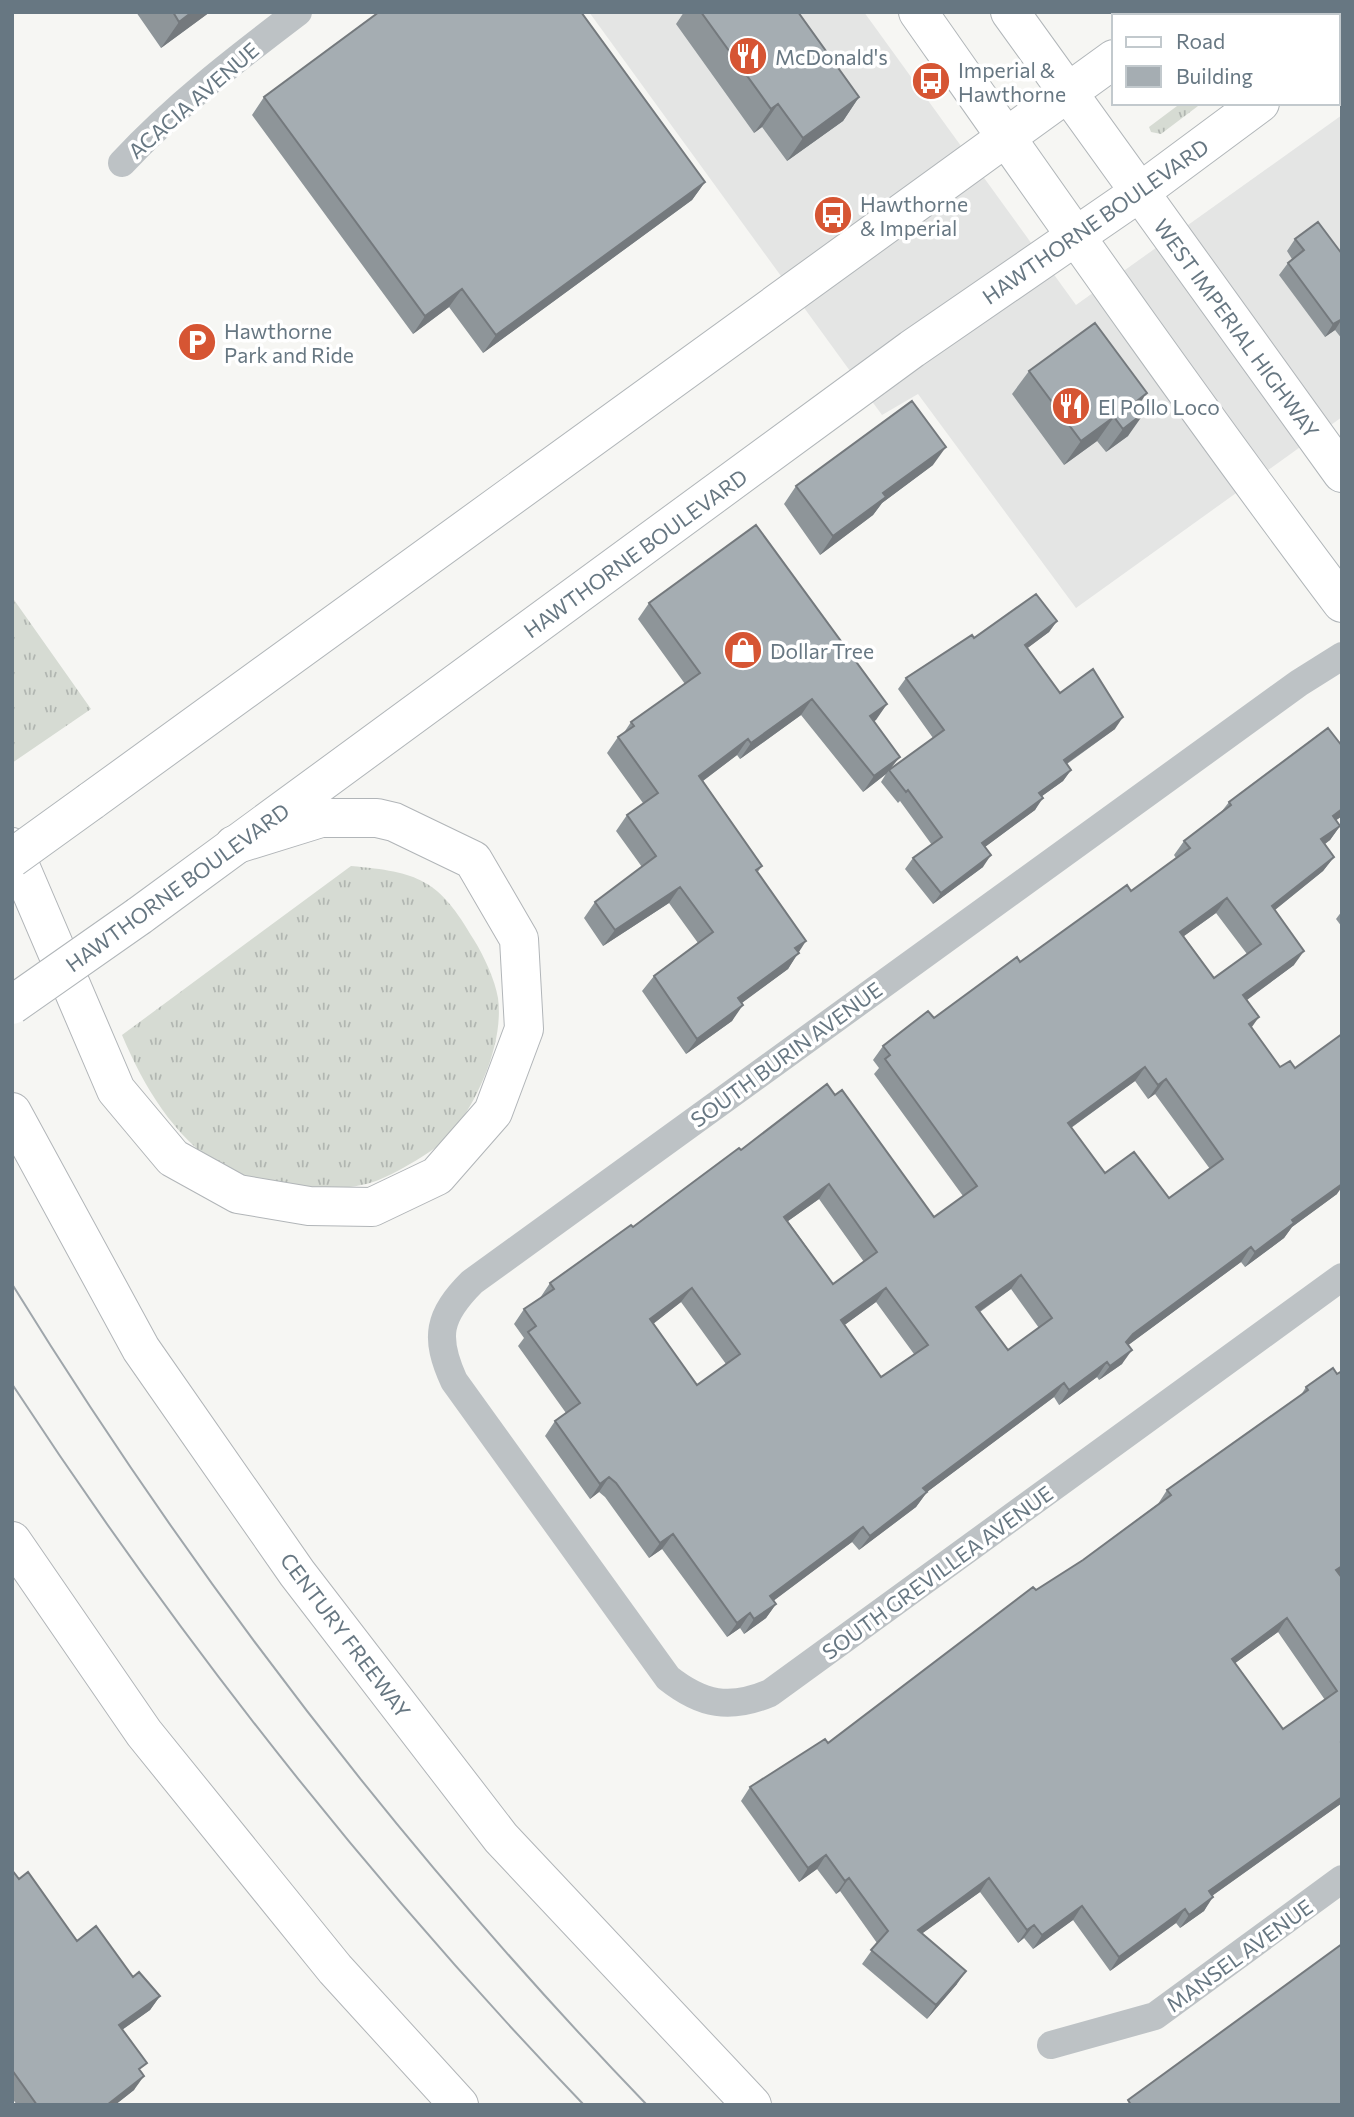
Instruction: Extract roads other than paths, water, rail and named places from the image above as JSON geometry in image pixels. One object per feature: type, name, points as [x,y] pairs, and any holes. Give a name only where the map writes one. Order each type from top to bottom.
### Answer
[{"type":"main road","points":[[918,12],[1213,430],[1342,603]]},
{"type":"main road","name":"WEST IMPERIAL HIGHWAY","points":[[1010,12],[1342,473]]},
{"type":"main road","points":[[12,858],[1112,62]]},
{"type":"main road","name":"HAWTHORNE BOULEVARD","points":[[12,1005],[139,916],[912,349],[1140,192],[1257,105]]},
{"type":"main road","points":[[12,847],[117,1090],[173,1158],[238,1194],[309,1206],[372,1207],[437,1176],[493,1112],[524,1028],[519,939],[473,860],[394,822],[377,818],[321,818],[234,845]]},
{"type":"main road","name":"CENTURY FREEWAY","points":[[12,1112],[141,1349],[297,1573],[501,1838],[752,2105]]},
{"type":"main road","points":[[12,1541],[144,1733],[335,1969],[459,2105]]},
{"type":"street","name":"ACACIA AVENUE","points":[[122,163],[153,130],[213,77],[298,12]]},
{"type":"street","name":"SOUTH BURIN AVENUE","points":[[560,1529],[454,1381],[442,1356],[441,1328],[451,1303],[483,1273],[1269,705],[1342,656]]},
{"type":"street","name":"SOUTH GREVILLEA AVENUE","points":[[560,1529],[668,1678],[688,1694],[715,1702],[746,1703],[770,1693],[1342,1277]]},
{"type":"street","name":"MANSEL AVENUE","points":[[1051,2045],[1155,2016],[1342,1879]]},
{"type":"tram line","points":[[12,1284],[154,1502],[307,1711],[472,1913],[647,2105]]},
{"type":"tram line","points":[[12,1384],[143,1574],[281,1758],[428,1935],[584,2105]]},
{"type":"place","name":"McDonald's","points":[[748,56]]},
{"type":"place","name":"Imperial & Hawthorne","points":[[931,81]]},
{"type":"place","name":"Hawthorne & Imperial","points":[[833,215]]},
{"type":"place","name":"Hawthorne Park and Ride","points":[[197,342]]},
{"type":"place","name":"El Pollo Loco","points":[[1071,406]]},
{"type":"place","name":"Dollar Tree","points":[[743,650]]}]
